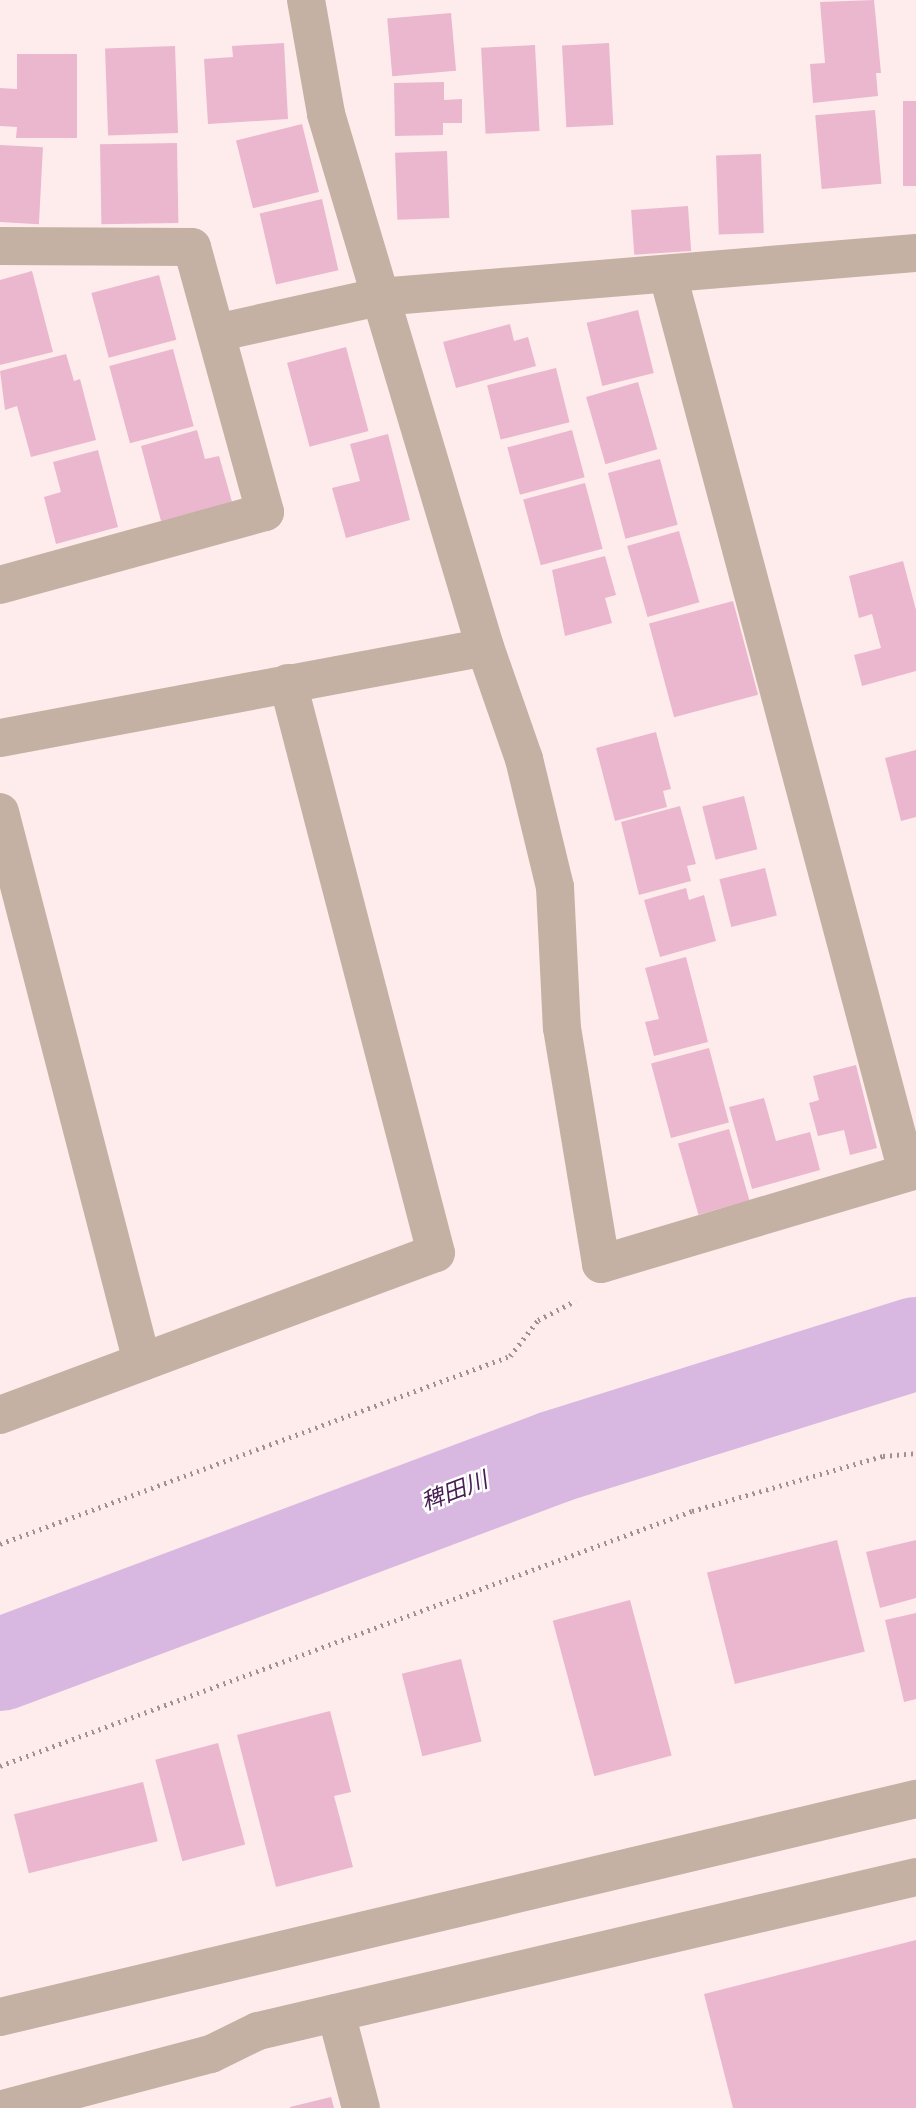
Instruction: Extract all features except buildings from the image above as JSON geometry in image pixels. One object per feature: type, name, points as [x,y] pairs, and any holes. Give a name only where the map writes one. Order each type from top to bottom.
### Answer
[{"type":"street","points":[[306,0],[326,114],[485,647],[524,759],[555,887],[562,1028],[601,1264],[911,1171],[668,275]]},
{"type":"street","points":[[0,246],[192,247],[265,512],[0,585]]},
{"type":"street","points":[[216,333],[379,297],[916,253]]},
{"type":"street","points":[[0,738],[485,647]]},
{"type":"street","points":[[0,1415],[436,1253],[288,684]]},
{"type":"street","points":[[0,812],[142,1362]]},
{"type":"street","points":[[0,2017],[916,1799]]},
{"type":"street","points":[[6,2108],[211,2054],[258,2031],[916,1877]]},
{"type":"street","points":[[336,2013],[361,2108]]},
{"type":"path","points":[[0,1544],[510,1356],[538,1320],[585,1296],[601,1264]]},
{"type":"path","points":[[0,1766],[692,1511],[883,1456],[916,1453]]},
{"type":"waterway","name":"稗田川","points":[[0,1664],[555,1456],[916,1343]]}]
